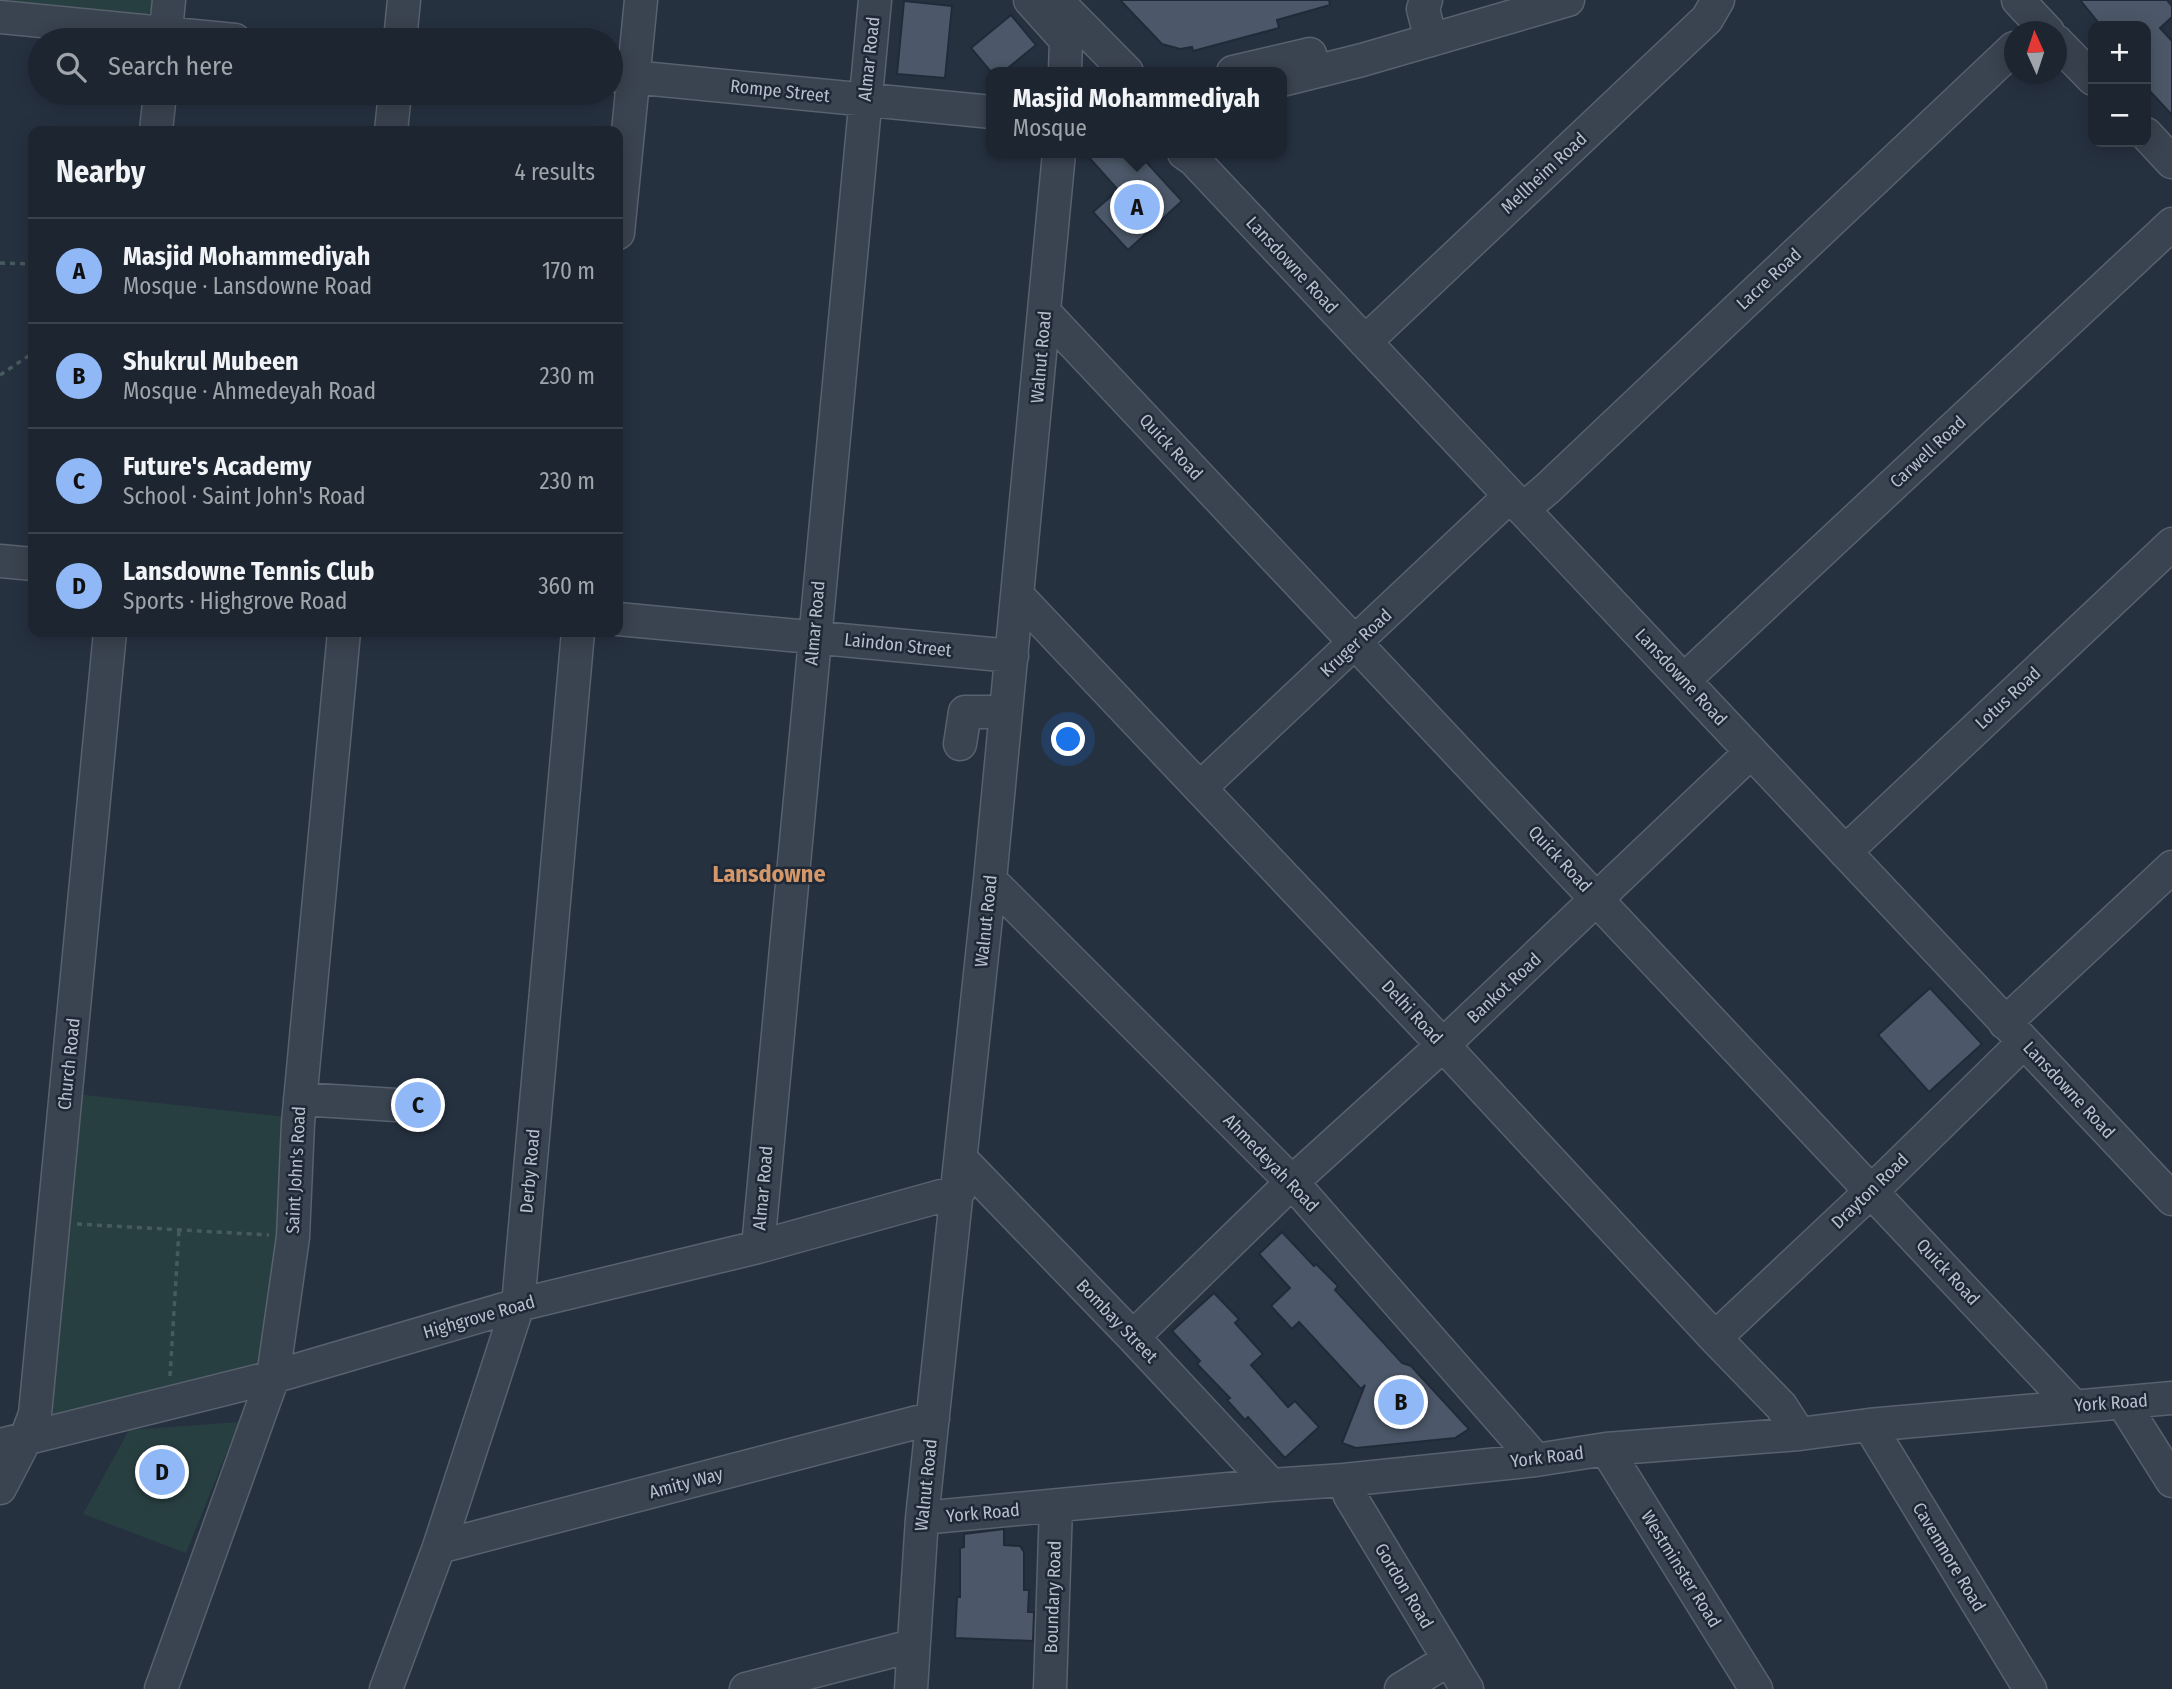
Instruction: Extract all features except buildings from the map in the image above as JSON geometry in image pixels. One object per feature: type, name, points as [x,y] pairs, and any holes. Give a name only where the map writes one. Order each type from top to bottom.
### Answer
[{"type":"street","points":[[166,28],[169,0]]},
{"type":"street","points":[[401,28],[404,0]]},
{"type":"street","points":[[623,72],[640,0]]},
{"type":"street","name":"Almar Road","points":[[758,1247],[875,0]]},
{"type":"street","points":[[1030,0],[1092,67]]},
{"type":"street","points":[[1056,0],[1122,67]]},
{"type":"street","points":[[1420,43],[1426,0]]},
{"type":"street","points":[[1287,79],[1420,43],[1492,10],[1569,0]]},
{"type":"street","name":"Mellheim Road","points":[[1365,342],[1707,19],[1718,0]]},
{"type":"street","points":[[2018,0],[2035,21]]},
{"type":"street","points":[[0,17],[91,28]]},
{"type":"street","points":[[1065,67],[1066,40]]},
{"type":"street","points":[[1255,67],[1321,52],[1373,45],[1420,43]]},
{"type":"street","points":[[2067,54],[2088,74]]},
{"type":"street","name":"Lacre Road","points":[[1517,503],[1557,480],[2004,57]]},
{"type":"street","name":"Rompe Street","points":[[623,76],[986,111]]},
{"type":"street","points":[[157,126],[159,105]]},
{"type":"street","points":[[392,126],[394,105]]},
{"type":"street","points":[[621,105],[621,126]]},
{"type":"street","points":[[2151,139],[2172,162]]},
{"type":"street","name":"Walnut Road","points":[[911,1689],[922,1518],[990,880],[1059,158]]},
{"type":"street","name":"Lansdowne Road","points":[[1191,158],[2015,1033],[2170,1193]]},
{"type":"street","name":"Carwell Road","points":[[1684,680],[2172,223]]},
{"type":"street","name":"Quick Road","points":[[1045,313],[2073,1406]]},
{"type":"street","name":"Kruger Road","points":[[1200,788],[1356,643],[1517,503]]},
{"type":"street","name":"Lotus Road","points":[[1845,852],[2172,544]]},
{"type":"street","points":[[0,561],[28,564]]},
{"type":"street","name":"Delhi Road","points":[[1018,596],[1444,1045],[1781,1406],[1799,1434]]},
{"type":"street","name":"Laindon Street","points":[[623,619],[1012,656]]},
{"type":"street","name":"Church Road","points":[[0,1488],[13,1442],[35,1414],[110,637]]},
{"type":"street","name":"Saint John's Road","points":[[161,1689],[272,1377],[293,1237],[300,1099],[344,637]]},
{"type":"street","name":"Derby Road","points":[[386,1689],[439,1547],[518,1305],[578,637]]},
{"type":"street","points":[[961,744],[965,712],[1006,712]]},
{"type":"street","name":"Bankot Road","points":[[1133,1337],[1292,1182],[1444,1045],[1751,752]]},
{"type":"street","name":"Drayton Road","points":[[1715,1338],[1871,1191],[2172,867]]},
{"type":"street","name":"Ahmedeyah Road","points":[[990,880],[1292,1182],[1536,1460]]},
{"type":"street","points":[[300,1099],[396,1105]]},
{"type":"street","name":"Bombay Street","points":[[961,1159],[1271,1485]]},
{"type":"street","name":"Highgrove Road","points":[[13,1442],[272,1377],[518,1305],[758,1247],[958,1191]]},
{"type":"street","name":"York Road","points":[[922,1518],[1344,1480],[1606,1450],[2172,1398]]},
{"type":"street","points":[[2123,1403],[2172,1481]]},
{"type":"street","name":"Amity Way","points":[[439,1547],[933,1418]]},
{"type":"street","name":"Cavenmore Road","points":[[1869,1425],[2030,1689]]},
{"type":"street","name":"Westminster Road","points":[[1606,1450],[1756,1689]]},
{"type":"street","name":"Gordon Road","points":[[1344,1480],[1350,1496],[1467,1689]]},
{"type":"street","name":"Boundary Road","points":[[1050,1689],[1056,1506]]},
{"type":"street","points":[[746,1689],[912,1646]]},
{"type":"street","points":[[1401,1689],[1448,1660]]},
{"type":"path","points":[[0,263],[28,264]]},
{"type":"path","points":[[0,375],[28,356]]},
{"type":"path","points":[[68,1223],[293,1237]]},
{"type":"path","points":[[168,1403],[179,1230]]},
{"type":"green space","points":[[0,0],[155,0],[154,10],[145,15]]},
{"type":"green space","points":[[66,1093],[304,1119],[280,1376],[26,1438]]},
{"type":"green space","points":[[239,1422],[186,1553],[83,1514],[129,1430]]},
{"type":"place","name":"Masjid Mohammediyah","points":[[1137,207]]},
{"type":"place","name":"Future's Academy","points":[[418,1105]]},
{"type":"place","name":"Shukrul Mubeen","points":[[1401,1402]]},
{"type":"place","name":"Lansdowne Tennis Club","points":[[162,1472]]},
{"type":"district","name":"Lansdowne","points":[[769,874]]}]
